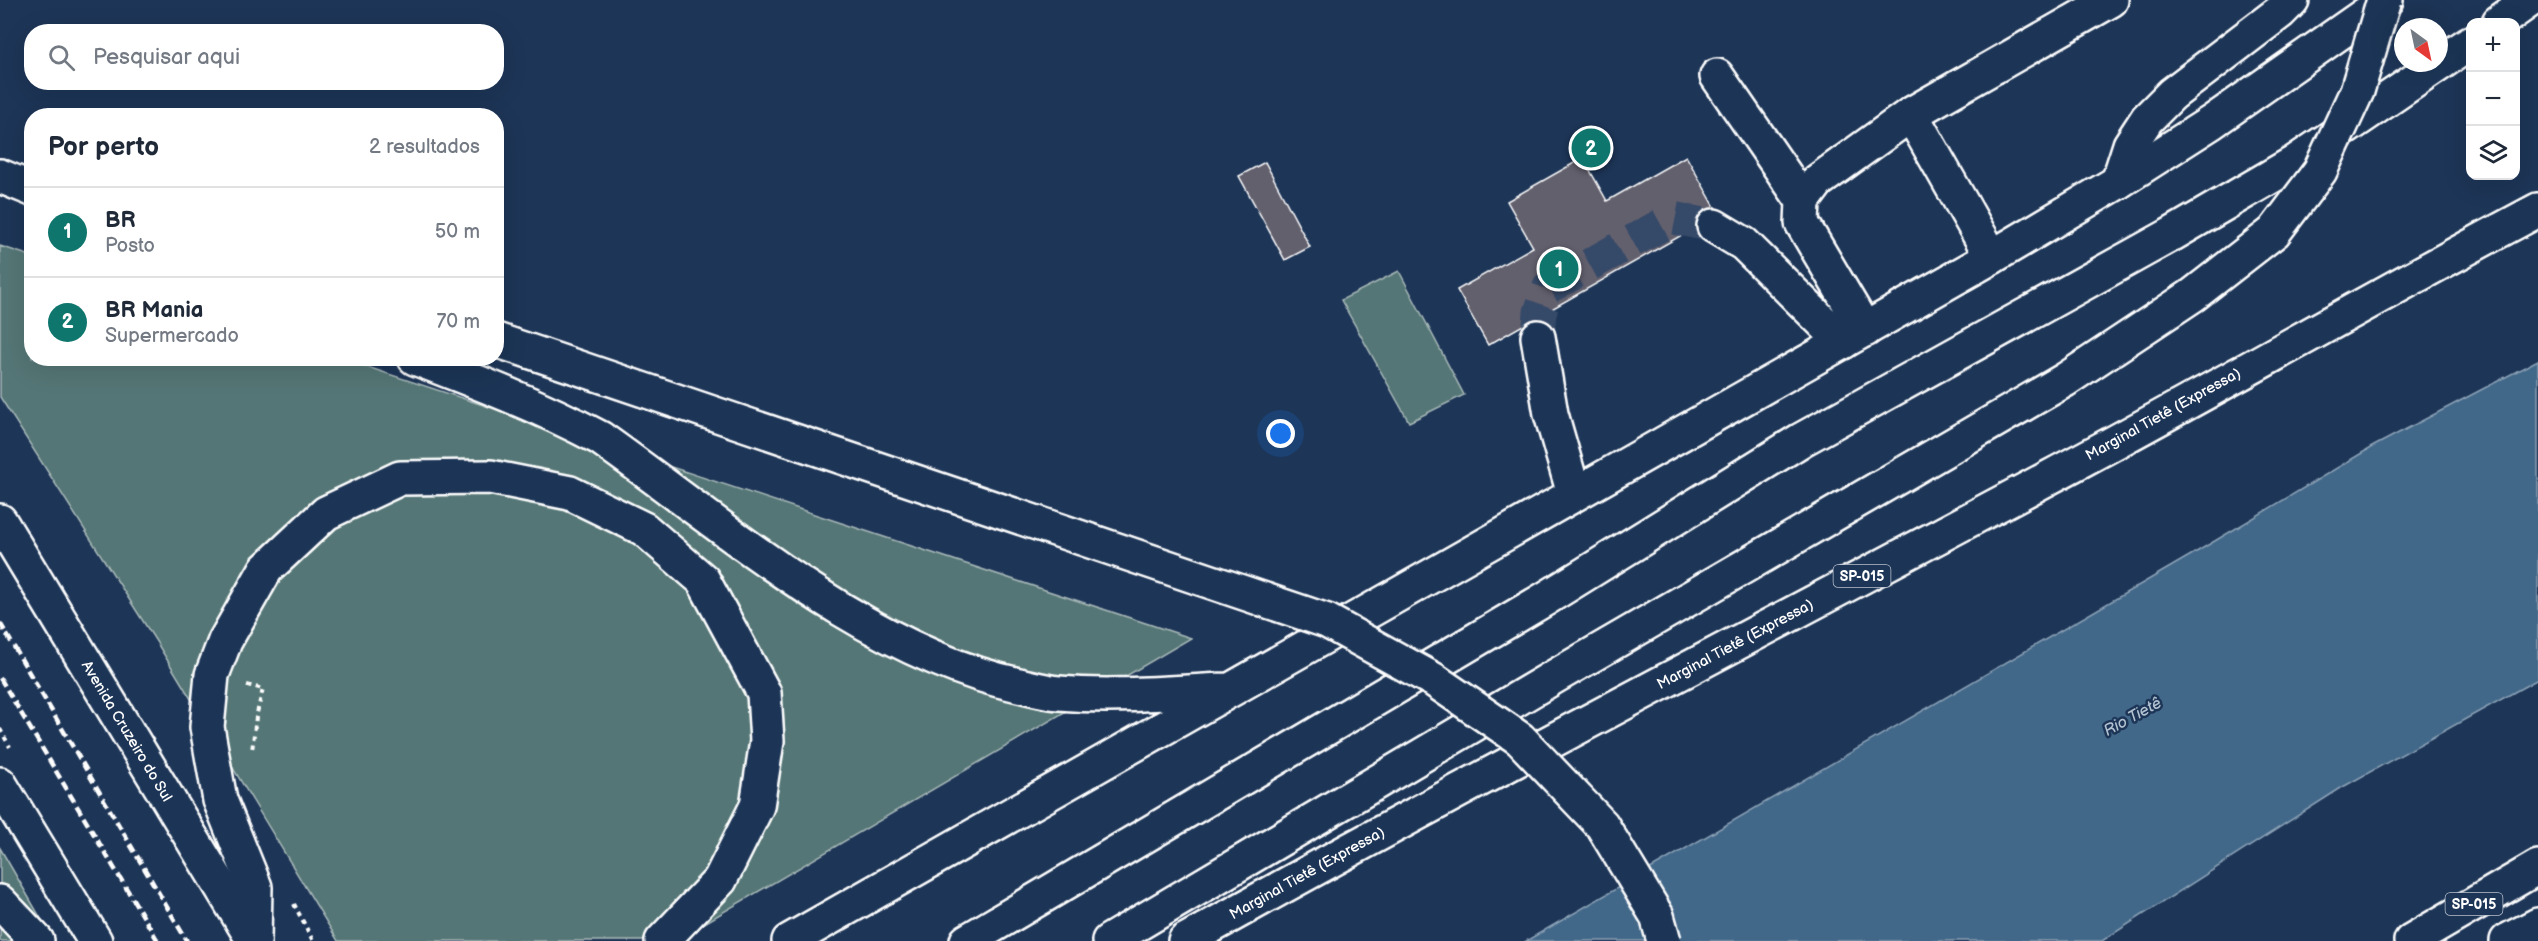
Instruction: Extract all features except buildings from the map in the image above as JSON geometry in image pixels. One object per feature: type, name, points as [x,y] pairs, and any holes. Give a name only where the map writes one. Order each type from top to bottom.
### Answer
[{"type":"main road","points":[[2118,183],[2130,146],[2147,119],[2172,94],[2280,12],[2292,0]]},
{"type":"main road","points":[[789,941],[1854,336],[2118,183],[2212,122],[2385,0]]},
{"type":"main road","points":[[1109,941],[1543,683],[2065,380],[2193,295],[2274,232],[2320,171],[2356,91],[2385,0]]},
{"type":"main road","points":[[2505,18],[2530,0]]},
{"type":"main road","points":[[1854,336],[1802,223],[1803,201],[1818,181],[1911,114],[2099,4]]},
{"type":"main road","points":[[967,941],[1545,599],[1801,440],[2169,237],[2294,164],[2466,46]]},
{"type":"main road","points":[[1717,76],[1803,201]]},
{"type":"main road","points":[[1911,114],[1992,257]]},
{"type":"main road","points":[[0,176],[24,186]]},
{"type":"main road","name":"Marginal Tietê (Expressa)","points":[[1185,941],[1365,840],[2051,476],[2538,210]]},
{"type":"main road","points":[[1714,226],[1744,244],[1854,336]]},
{"type":"main road","points":[[1538,337],[1551,414],[1574,494]]},
{"type":"main road","points":[[504,342],[1327,621],[1434,680],[1520,739],[1602,825],[1657,916],[1664,941]]},
{"type":"main road","points":[[437,366],[562,418],[600,438],[814,593],[880,631],[946,662],[990,679],[1058,693],[1137,694],[1232,690]]},
{"type":"main road","points":[[254,941],[255,887],[220,800],[207,727],[212,675],[225,641],[266,569],[326,513],[400,478],[490,477],[570,492],[644,529],[704,580],[764,693],[767,741],[757,806],[720,880],[662,941]]},
{"type":"main road","name":"Avenida Cruzeiro do Sul","points":[[0,521],[254,941]]},
{"type":"main road","points":[[0,784],[95,941]]},
{"type":"main road","name":"SP-015","points":[[2411,941],[2538,867]]},
{"type":"main road","points":[[0,902],[37,941]]},
{"type":"main road","points":[[2507,941],[2538,924]]},
{"type":"green space","points":[[0,246],[24,254],[24,366],[364,366],[1191,638],[674,941],[338,941],[157,643],[0,397]]},
{"type":"green space","points":[[1399,271],[1464,395],[1409,422],[1341,300]]},
{"type":"green space","points":[[0,848],[54,941],[0,941]]},
{"type":"water","name":"Rio Tietê","points":[[2538,360],[2538,679],[2341,788],[2102,941],[1526,941],[2198,551],[2372,447]]},
{"type":"tunnel","points":[[1538,337],[1540,312],[1549,287],[1674,218],[1714,226]]},
{"type":"railway","points":[[0,623],[187,941]]},
{"type":"railway","points":[[0,678],[158,941]]},
{"type":"place","name":"BR Mania","points":[[1591,148]]},
{"type":"place","name":"BR","points":[[1559,269]]}]
